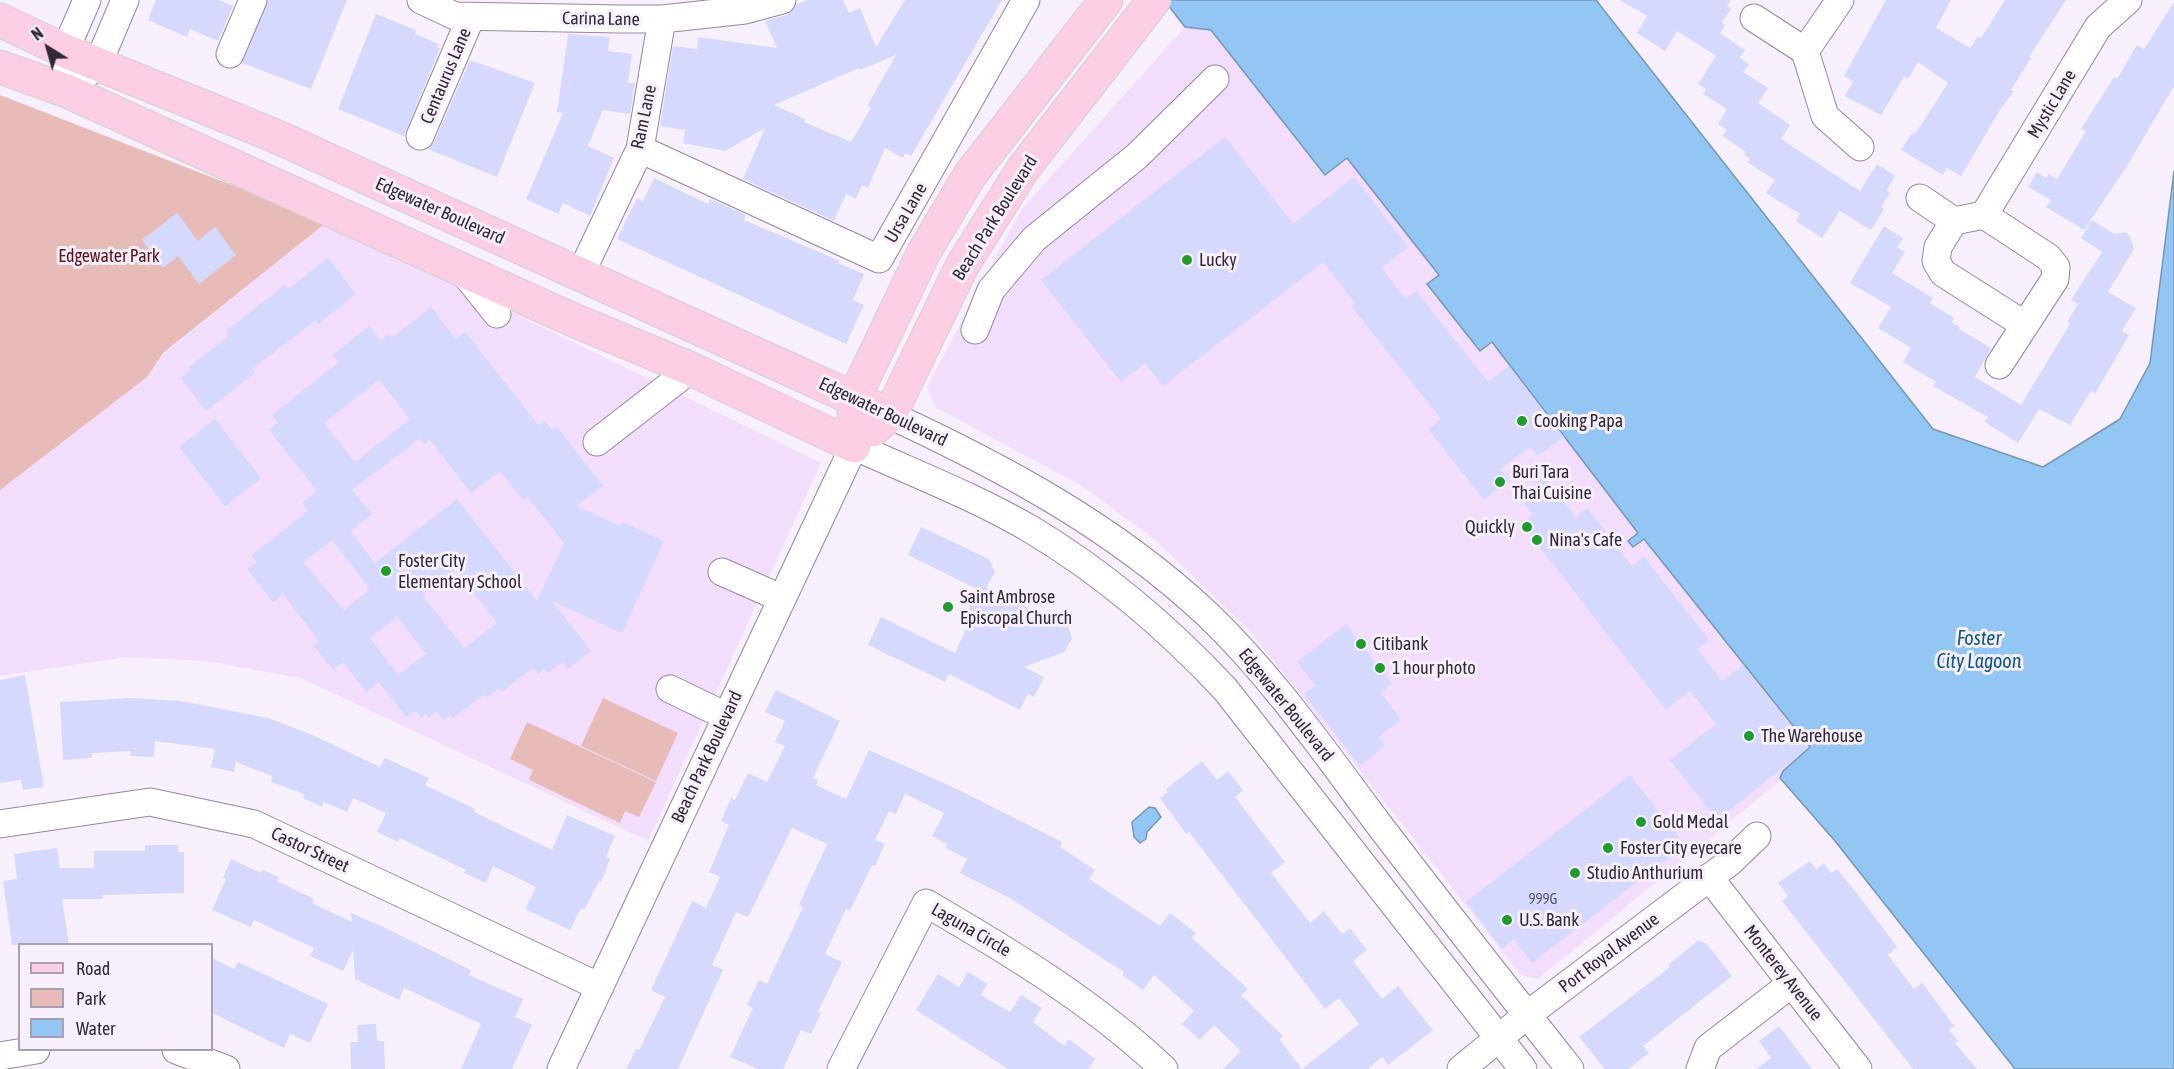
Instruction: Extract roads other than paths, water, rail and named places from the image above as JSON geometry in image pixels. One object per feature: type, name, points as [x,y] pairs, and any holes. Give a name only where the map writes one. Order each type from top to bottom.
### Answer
[{"type":"main road","name":"Beach Park Boulevard","points":[[854,446],[854,399],[924,252],[970,175],[1106,0]]},
{"type":"main road","name":"Beach Park Boulevard","points":[[854,446],[890,415],[962,266],[1023,169],[1154,0]]},
{"type":"main road","name":"Edgewater Boulevard","points":[[0,20],[65,51],[273,135],[890,415]]},
{"type":"main road","name":"Edgewater Boulevard","points":[[0,67],[67,91],[461,270],[691,369],[854,446]]},
{"type":"street","points":[[67,91],[65,51],[87,0]]},
{"type":"street","points":[[67,91],[98,64],[125,0]]},
{"type":"street","points":[[230,54],[252,0]]},
{"type":"street","name":"Carina Lane","points":[[421,0],[455,16],[662,19],[745,10],[782,0]]},
{"type":"street","name":"Ursa Lane","points":[[640,149],[879,258],[1026,0]]},
{"type":"street","points":[[1805,51],[1840,0]]},
{"type":"street","name":"Mystic Lane","points":[[1984,215],[2098,27],[2128,0]]},
{"type":"street","name":"Centaurus Lane","points":[[420,136],[471,17]]},
{"type":"street","points":[[1754,18],[1805,51],[1825,116],[1860,147]]},
{"type":"street","name":"Ram Lane","points":[[580,275],[640,149],[662,19]]},
{"type":"street","points":[[975,330],[991,290],[1034,239],[1137,156],[1215,79]]},
{"type":"street","points":[[1920,198],[1954,221],[1984,215],[2048,257],[2056,267],[2055,279],[1999,365]]},
{"type":"street","points":[[1954,221],[1938,247],[1936,261],[1943,273],[2025,325]]},
{"type":"street","points":[[461,270],[497,314]]},
{"type":"street","points":[[597,441],[691,369]]},
{"type":"street","name":"Edgewater Boulevard","points":[[890,415],[1041,490],[1146,561],[1257,663],[1570,1069]]},
{"type":"street","name":"Edgewater Boulevard","points":[[854,446],[1031,530],[1122,590],[1181,641],[1225,689],[1523,1069]]},
{"type":"street","name":"Beach Park Boulevard","points":[[561,1069],[854,446]]},
{"type":"street","points":[[722,572],[781,598]]},
{"type":"street","points":[[670,689],[726,716]]},
{"type":"street","name":"Castor Street","points":[[0,824],[150,802],[254,824],[600,987]]},
{"type":"street","name":"Port Royal Avenue","points":[[1461,1069],[1527,1015],[1709,877],[1757,836]]},
{"type":"street","name":"Monterey Avenue","points":[[1709,877],[1858,1069]]},
{"type":"street","name":"Laguna Circle","points":[[841,1069],[926,903],[1024,960],[1128,1034],[1164,1069]]},
{"type":"street","points":[[1700,1069],[1708,1048],[1791,984]]},
{"type":"street","points":[[0,1056],[30,1051]]},
{"type":"street","points":[[162,1051],[167,1069]]},
{"type":"street","points":[[179,1051],[226,1069]]},
{"type":"water","name":"Foster City Lagoon","points":[[1164,0],[1596,0],[1933,429],[2043,467],[2120,419],[2150,363],[2174,171],[2174,1069],[2015,1069],[1835,841],[1780,778],[1783,771],[1810,747],[1644,539],[1633,547],[1628,541],[1638,533],[1492,342],[1480,351],[1427,284],[1439,275],[1347,158],[1325,175],[1211,30],[1185,27]]},
{"type":"water","points":[[1149,807],[1155,808],[1161,817],[1147,832],[1146,839],[1140,843],[1134,837],[1132,822]]},
{"type":"place","name":"Lucky","points":[[1187,260]]},
{"type":"place","name":"Cooking Papa","points":[[1522,421]]},
{"type":"place","name":"Buri Tara Thai Cuisine","points":[[1500,482]]},
{"type":"place","name":"Quickly","points":[[1527,527]]},
{"type":"place","name":"Nina's Cafe","points":[[1537,540]]},
{"type":"place","name":"Foster City Elementary School","points":[[386,571]]},
{"type":"place","name":"Saint Ambrose Episcopal Church","points":[[948,607]]},
{"type":"place","name":"Citibank","points":[[1361,644]]},
{"type":"place","name":"1 hour photo","points":[[1380,668]]},
{"type":"place","name":"The Warehouse","points":[[1749,736]]},
{"type":"place","name":"Gold Medal","points":[[1641,822]]},
{"type":"place","name":"Foster City eyecare","points":[[1608,848]]},
{"type":"place","name":"Studio Anthurium","points":[[1575,873]]},
{"type":"place","name":"U.S. Bank","points":[[1507,920]]},
{"type":"park label","name":"Edgewater Park","points":[[109,256]]}]
